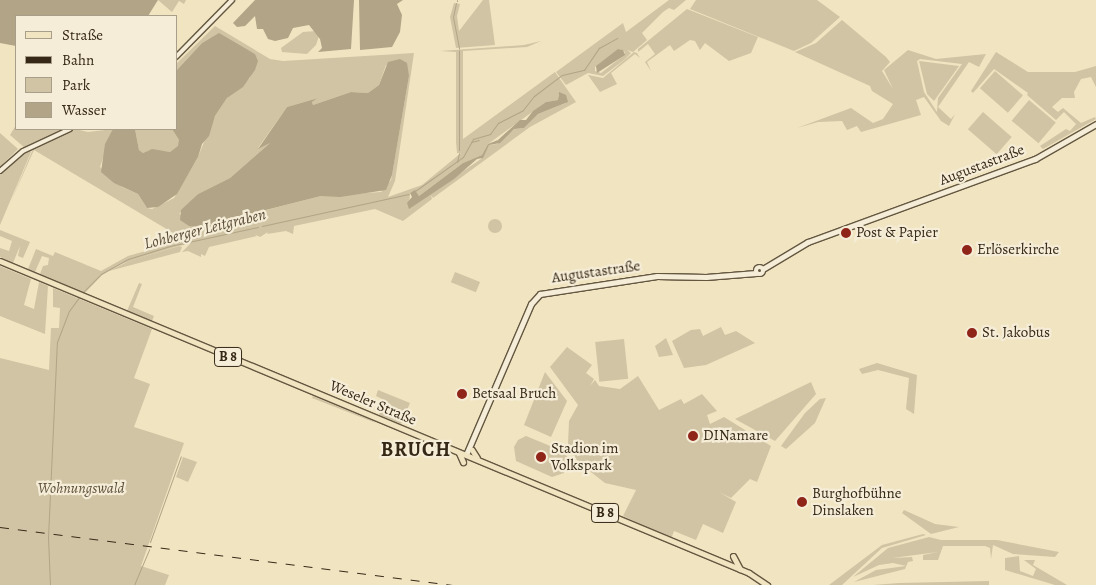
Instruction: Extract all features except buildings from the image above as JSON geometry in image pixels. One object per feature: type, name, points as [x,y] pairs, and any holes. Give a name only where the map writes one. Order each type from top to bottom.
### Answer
[{"type":"main road","name":"Augustastraße","points":[[467,456],[531,304],[540,294],[657,276],[706,277],[761,274],[763,268],[808,242],[1035,159],[1096,124]]},
{"type":"main road","name":"Weseler Straße","points":[[0,262],[740,569],[767,585]]},
{"type":"main road","name":"Augustastraße","points":[[467,456],[472,450],[474,441]]},
{"type":"main road","points":[[472,450],[479,460]]},
{"type":"main road","points":[[459,452],[463,462]]},
{"type":"main road","points":[[733,556],[740,569]]},
{"type":"street","points":[[178,55],[232,0]]},
{"type":"street","points":[[0,171],[23,151],[68,130]]},
{"type":"green space","points":[[158,0],[186,0],[184,4],[179,1],[172,12]]},
{"type":"green space","points":[[483,0],[489,0],[495,45],[456,48],[450,17],[454,3],[460,4],[457,16],[459,31]]},
{"type":"green space","points":[[669,0],[686,0],[674,10],[669,8],[663,12],[642,33],[647,40],[633,52],[627,50],[631,53],[603,76],[588,73],[566,85],[556,72],[623,23],[626,32]],"holes":[[[620,49],[625,52],[623,56],[601,73],[595,71],[595,67]]]},
{"type":"green space","points":[[696,0],[817,0],[840,17],[811,43],[794,51],[690,9]]},
{"type":"green space","points":[[687,9],[758,37],[751,53],[729,61],[705,43],[700,50],[695,41],[690,40],[674,51],[670,45],[647,62],[651,71],[645,62],[655,54],[648,44],[638,52],[638,49]]},
{"type":"green space","points":[[842,20],[890,62],[882,71],[893,89],[884,70],[908,50],[936,59],[986,54],[979,67],[969,62],[938,107],[951,119],[955,114],[949,126],[941,121],[924,97],[916,100],[921,115],[861,132],[857,126],[847,130],[842,121],[818,122],[797,128],[851,108],[873,123],[883,119],[893,104],[872,91],[870,86],[795,52],[816,43]],"holes":[[[920,59],[962,64],[938,98],[937,112],[924,92],[917,61]]]},
{"type":"green space","points":[[215,26],[270,59],[283,61],[414,53],[395,181],[388,197],[422,185],[461,153],[457,153],[456,142],[456,52],[440,51],[524,45],[541,41],[527,47],[463,51],[463,139],[555,72],[576,102],[530,127],[433,198],[431,195],[432,199],[403,221],[375,209],[294,226],[293,234],[286,231],[267,234],[268,232],[260,237],[254,234],[257,236],[209,247],[205,256],[201,254],[201,257],[188,251],[182,252],[190,244],[178,246],[120,264],[102,275],[84,294],[40,274],[43,266],[48,265],[49,258],[42,256],[35,272],[28,269],[36,249],[53,256],[55,252],[101,271],[128,256],[185,240],[34,150],[11,201],[33,149],[73,130],[88,132],[113,130],[100,167],[122,187],[138,194],[147,208],[152,209],[174,198],[197,159],[215,116],[227,98],[250,78],[255,54],[218,34],[202,43],[178,69],[178,62]],"holes":[[[386,65],[409,76],[391,180],[381,192],[321,196],[208,225],[179,214],[198,194],[230,178],[270,143],[258,148],[287,107],[318,98],[312,102],[313,105],[351,92],[368,93],[379,85]],[[558,94],[566,103],[538,114],[524,128],[514,129],[497,144],[489,145],[481,159],[409,208],[410,193],[415,191],[419,196],[463,163],[482,155],[488,144],[546,102],[558,100]]]},
{"type":"green space","points":[[316,31],[319,36],[316,45],[307,54],[282,52],[281,48],[303,32]]},
{"type":"green space","points":[[634,52],[640,58],[635,54],[611,73],[617,84],[600,92],[588,75],[603,78]]},
{"type":"green space","points":[[996,52],[1028,72],[1075,72],[1096,66],[1096,87],[1091,77],[1081,79],[1074,92],[1075,98],[1062,98],[1052,107],[1058,112],[1063,108],[1081,123],[1095,117],[1096,119],[1043,149],[1040,146],[1066,129],[1070,131],[1076,124],[1064,112],[1056,120],[1027,95],[1028,93],[994,69],[973,93],[971,91]]},
{"type":"green space","points":[[919,61],[959,66],[934,101],[927,94]]},
{"type":"green space","points":[[995,71],[1023,95],[1008,113],[980,88]]},
{"type":"green space","points":[[1029,100],[1056,122],[1038,143],[1012,121]]},
{"type":"green space","points":[[983,112],[1012,137],[997,154],[968,129]]},
{"type":"green space","points":[[15,127],[15,130],[64,130],[25,148],[10,135]]},
{"type":"green space","points":[[135,130],[173,130],[179,140],[179,146],[170,152],[150,150],[143,153],[139,150]]},
{"type":"green space","points":[[0,133],[18,149],[0,167]]},
{"type":"green space","points":[[30,150],[31,152],[0,225],[0,173]]},
{"type":"green space","points":[[492,219],[498,219],[502,226],[498,233],[492,233],[488,229],[488,223]]},
{"type":"green space","points":[[0,230],[30,242],[23,258],[18,256],[20,246],[13,263],[0,257],[0,248],[9,251],[12,241],[0,236]]},
{"type":"green space","points":[[179,246],[182,247],[180,252],[109,271],[129,261]]},
{"type":"green space","points":[[0,266],[31,279],[24,305],[34,309],[39,282],[48,286],[45,334],[0,316]]},
{"type":"green space","points":[[455,272],[480,282],[476,292],[451,282]]},
{"type":"green space","points":[[139,283],[142,284],[133,307],[154,316],[152,321],[127,311]]},
{"type":"green space","name":"Wohnungswald","points":[[53,288],[152,329],[134,378],[150,384],[134,427],[184,443],[141,566],[169,575],[165,585],[0,585],[0,358],[49,370],[51,328],[59,328],[60,308],[53,307]]},
{"type":"green space","points":[[721,327],[725,335],[736,331],[755,343],[706,365],[684,368],[672,341],[691,330],[700,329],[703,336]]},
{"type":"green space","points":[[666,338],[673,355],[659,357],[655,346]]},
{"type":"green space","points":[[624,339],[628,379],[599,382],[595,342]]},
{"type":"green space","points":[[567,347],[592,365],[586,373],[594,379],[590,386],[595,380],[599,386],[620,389],[638,376],[659,410],[681,399],[684,404],[702,394],[717,411],[707,415],[710,424],[724,417],[771,446],[757,482],[750,479],[731,498],[719,492],[736,502],[723,533],[703,524],[696,540],[674,531],[671,539],[623,516],[636,490],[605,483],[587,469],[583,471],[568,444],[569,421],[578,405],[550,367]]},
{"type":"green space","points":[[877,363],[917,375],[914,414],[906,409],[909,378],[878,370],[862,374],[859,369]]},
{"type":"green space","name":"Stadion im Volkspark","points":[[545,372],[567,401],[551,437],[524,425]]},
{"type":"green space","points":[[811,382],[816,394],[775,441],[735,419]]},
{"type":"green space","points":[[378,390],[410,403],[401,424],[379,415],[384,400],[376,396]]},
{"type":"green space","points":[[313,396],[371,420],[376,423],[312,398]]},
{"type":"green space","points":[[826,398],[815,423],[786,449],[781,446],[805,413],[820,399]]},
{"type":"green space","name":"Stadion im Volkspark","points":[[526,436],[565,452],[569,462],[564,473],[552,477],[516,461],[514,447],[518,440]]},
{"type":"green space","points":[[183,457],[197,462],[188,482],[176,477]]},
{"type":"green space","points":[[904,510],[935,524],[959,527],[931,534],[902,513]]},
{"type":"green space","points":[[923,534],[926,535],[882,548],[842,585],[829,585],[882,545]]},
{"type":"green space","points":[[929,537],[941,540],[997,540],[1059,552],[1055,557],[1013,554],[993,545],[991,559],[990,548],[985,546],[943,546],[938,560],[923,560],[923,555],[938,552],[892,558],[912,557],[913,561],[908,562],[905,569],[854,582],[876,570],[906,566],[893,563],[879,565],[853,577],[888,548]]},
{"type":"green space","points":[[1019,556],[1020,571],[1033,576],[1036,569],[1024,560],[1035,560],[1033,565],[1067,585],[1055,585],[1005,570],[1005,558]]},
{"type":"green space","points":[[989,581],[989,585],[873,585],[899,583]]},
{"type":"water","points":[[0,0],[158,0],[149,15],[15,15],[15,46],[0,43]]},
{"type":"water","points":[[255,0],[354,0],[351,49],[318,52],[322,48],[320,39],[309,25],[293,28],[288,38],[275,41],[268,39],[263,29],[257,29],[255,16],[245,26],[237,27],[233,23]]},
{"type":"water","points":[[359,0],[403,0],[397,4],[402,15],[400,32],[392,47],[360,50]]},
{"type":"water","points":[[219,33],[255,54],[258,61],[255,70],[243,87],[227,98],[215,116],[209,136],[202,144],[198,157],[177,194],[158,207],[147,208],[138,194],[114,183],[101,172],[105,144],[112,130],[135,130],[139,150],[143,153],[152,149],[170,152],[178,146],[179,140],[173,130],[178,130],[178,69],[202,43]]},
{"type":"water","points":[[618,49],[623,50],[625,55],[597,73],[596,66]]},
{"type":"water","points":[[400,59],[407,63],[409,76],[392,175],[386,190],[340,197],[321,196],[199,227],[189,226],[180,220],[181,210],[198,194],[230,178],[270,143],[258,149],[287,107],[318,98],[312,102],[313,105],[351,92],[368,93],[379,85],[388,62]]},
{"type":"water","points":[[559,92],[566,95],[568,102],[538,114],[524,128],[514,129],[500,143],[489,145],[483,158],[477,159],[454,179],[409,209],[407,203],[412,197],[410,193],[415,190],[419,196],[463,163],[482,155],[488,144],[498,140],[520,120],[526,120],[533,111],[546,102],[558,100]]},
{"type":"waterway","points":[[456,3],[453,17],[459,48]]},
{"type":"waterway","points":[[415,191],[463,157],[473,139],[490,134],[498,123],[523,110],[534,96],[562,75],[584,70],[599,48],[617,38]]},
{"type":"waterway","points":[[459,50],[459,150]]},
{"type":"waterway","points":[[471,142],[479,140]]},
{"type":"waterway","points":[[457,162],[459,153]]},
{"type":"waterway","name":"Lohberger Leitgraben","points":[[262,226],[409,194]]},
{"type":"waterway","name":"Lohberger Leitgraben","points":[[83,292],[101,274],[128,259],[170,246],[258,227]]},
{"type":"waterway","name":"Lohberger Leitgraben","points":[[50,585],[48,538],[57,342],[69,311],[80,296]]},
{"type":"waterway","points":[[150,542],[181,456]]},
{"type":"waterway","points":[[134,585],[149,549]]},
{"type":"railway","points":[[0,527],[455,585]]},
{"type":"place","name":"Post & Papier","points":[[846,233]]},
{"type":"place","name":"Erlöserkirche","points":[[967,250]]},
{"type":"place","name":"St. Jakobus","points":[[972,333]]},
{"type":"place","name":"Betsaal Bruch","points":[[462,394]]},
{"type":"place","name":"DINamare","points":[[693,436]]},
{"type":"place","name":"Stadion im Volkspark","points":[[541,457]]},
{"type":"place","name":"Burghofbühne Dinslaken","points":[[802,502]]},
{"type":"district","name":"BRUCH","points":[[416,449]]}]
